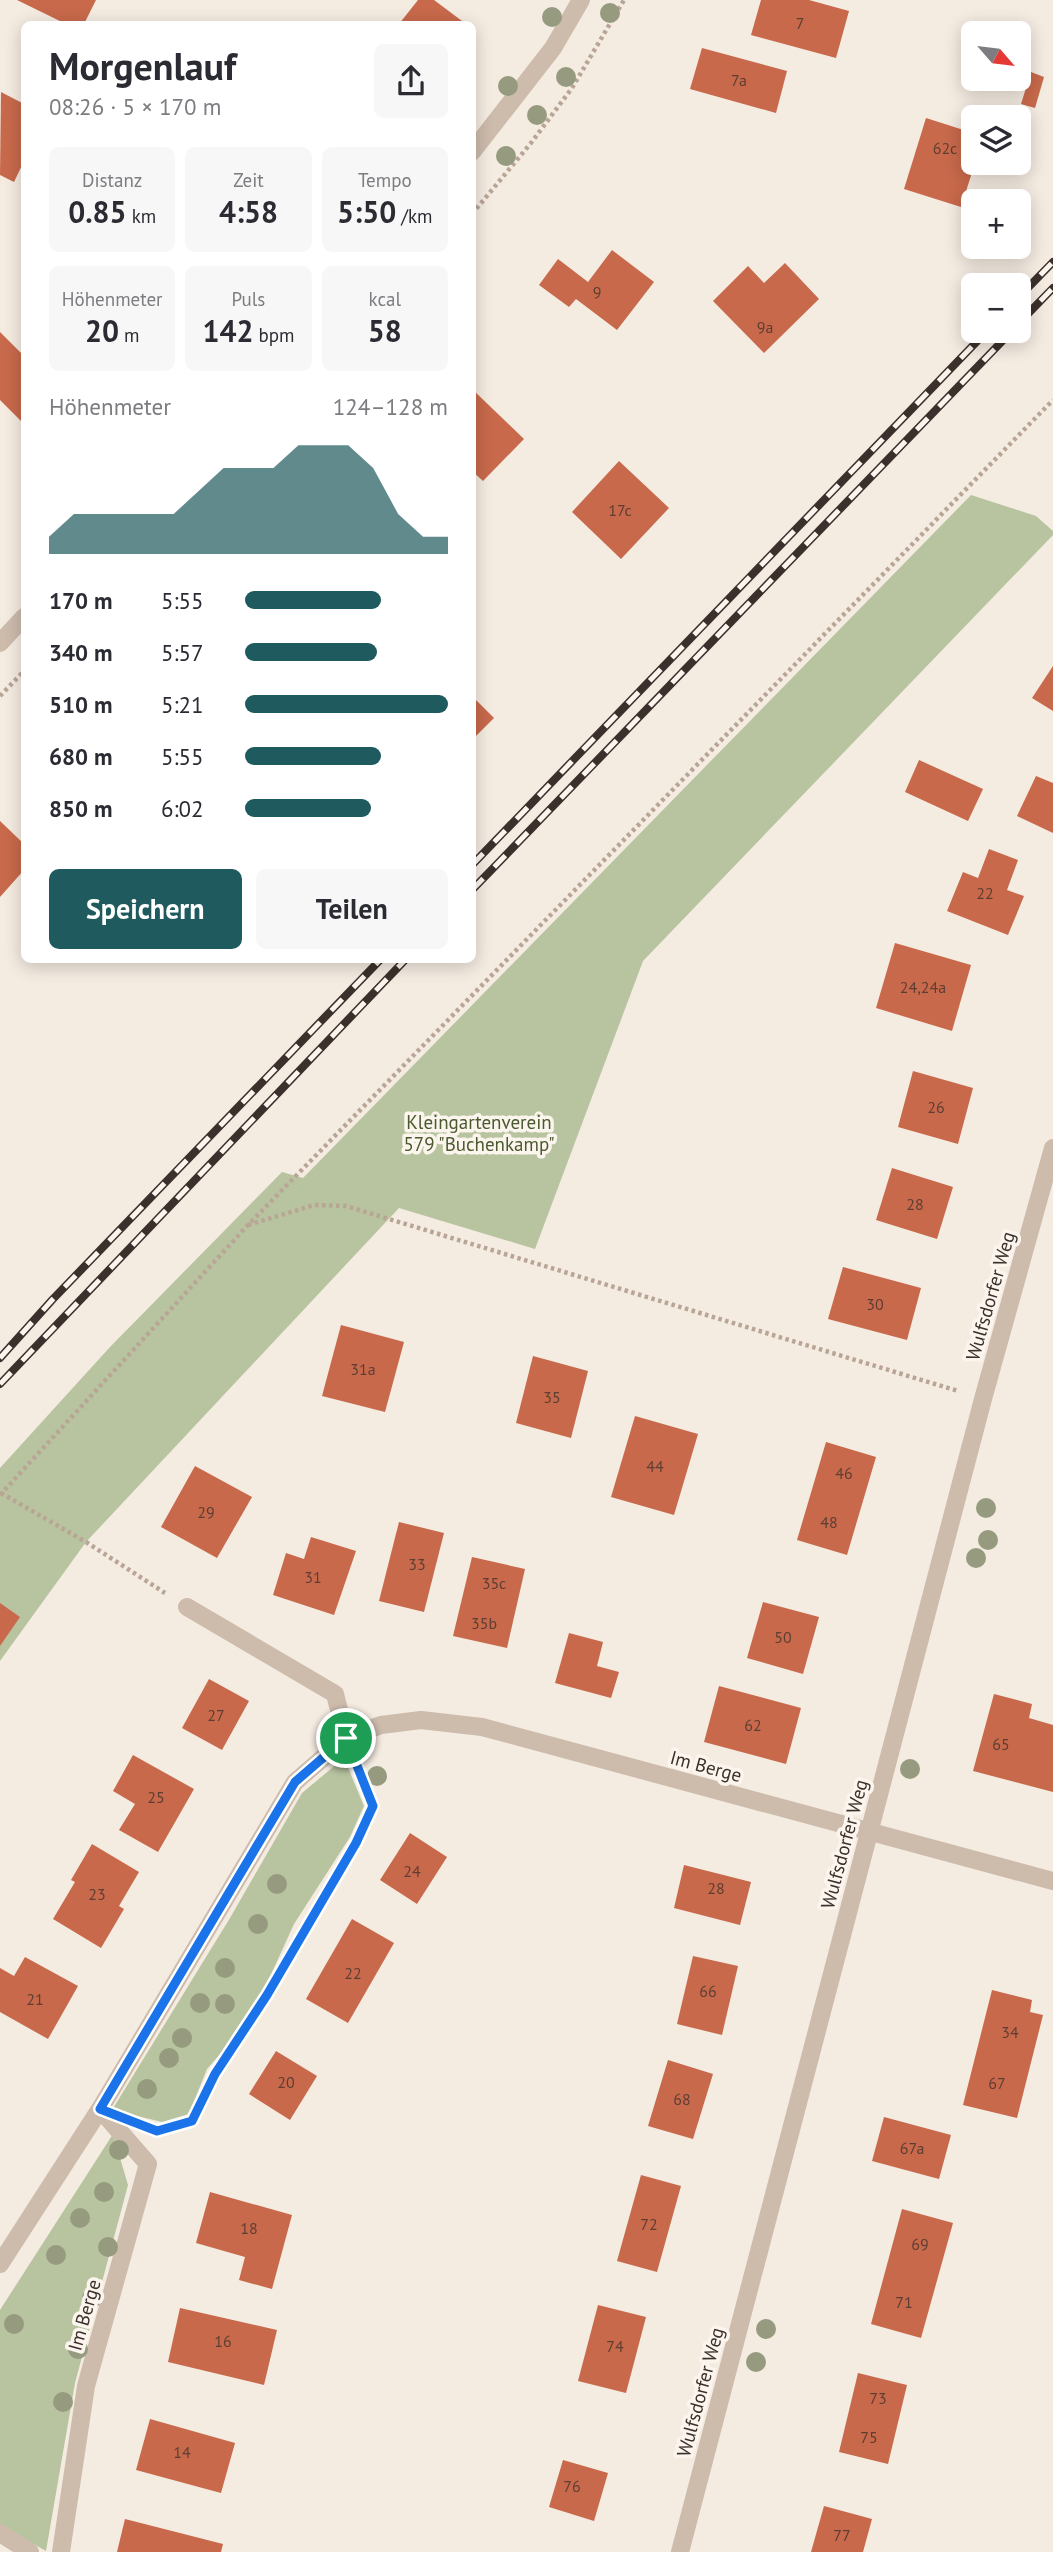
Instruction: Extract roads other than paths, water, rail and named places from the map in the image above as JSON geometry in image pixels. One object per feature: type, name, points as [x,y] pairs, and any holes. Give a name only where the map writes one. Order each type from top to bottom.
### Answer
[{"type":"street","points":[[476,147],[553,48],[580,0]]},
{"type":"street","points":[[0,642],[21,620]]},
{"type":"street","name":"Wulfsdorfer Weg","points":[[680,2552],[983,1399],[1053,1148]]},
{"type":"street","points":[[187,1607],[335,1694],[346,1738]]},
{"type":"street","name":"Im Berge","points":[[0,2264],[100,2109],[295,1782],[346,1738],[381,1725],[421,1720],[482,1727],[1053,1881]]},
{"type":"street","name":"Im Berge","points":[[61,2552],[86,2386],[148,2164],[100,2109]]},
{"type":"street","points":[[0,2533],[30,2552]]},
{"type":"railway","points":[[1031,285],[1053,262]]},
{"type":"railway","points":[[1031,311],[1053,288]]},
{"type":"railway","points":[[476,861],[975,343]]},
{"type":"railway","points":[[476,886],[1000,343]]},
{"type":"railway","points":[[0,1358],[53,1299],[377,963]]},
{"type":"railway","points":[[0,1384],[402,963]]},
{"type":"park label","name":"Kleingartenverein 579 \"Buchenkamp\"","points":[[479,1133]]}]
